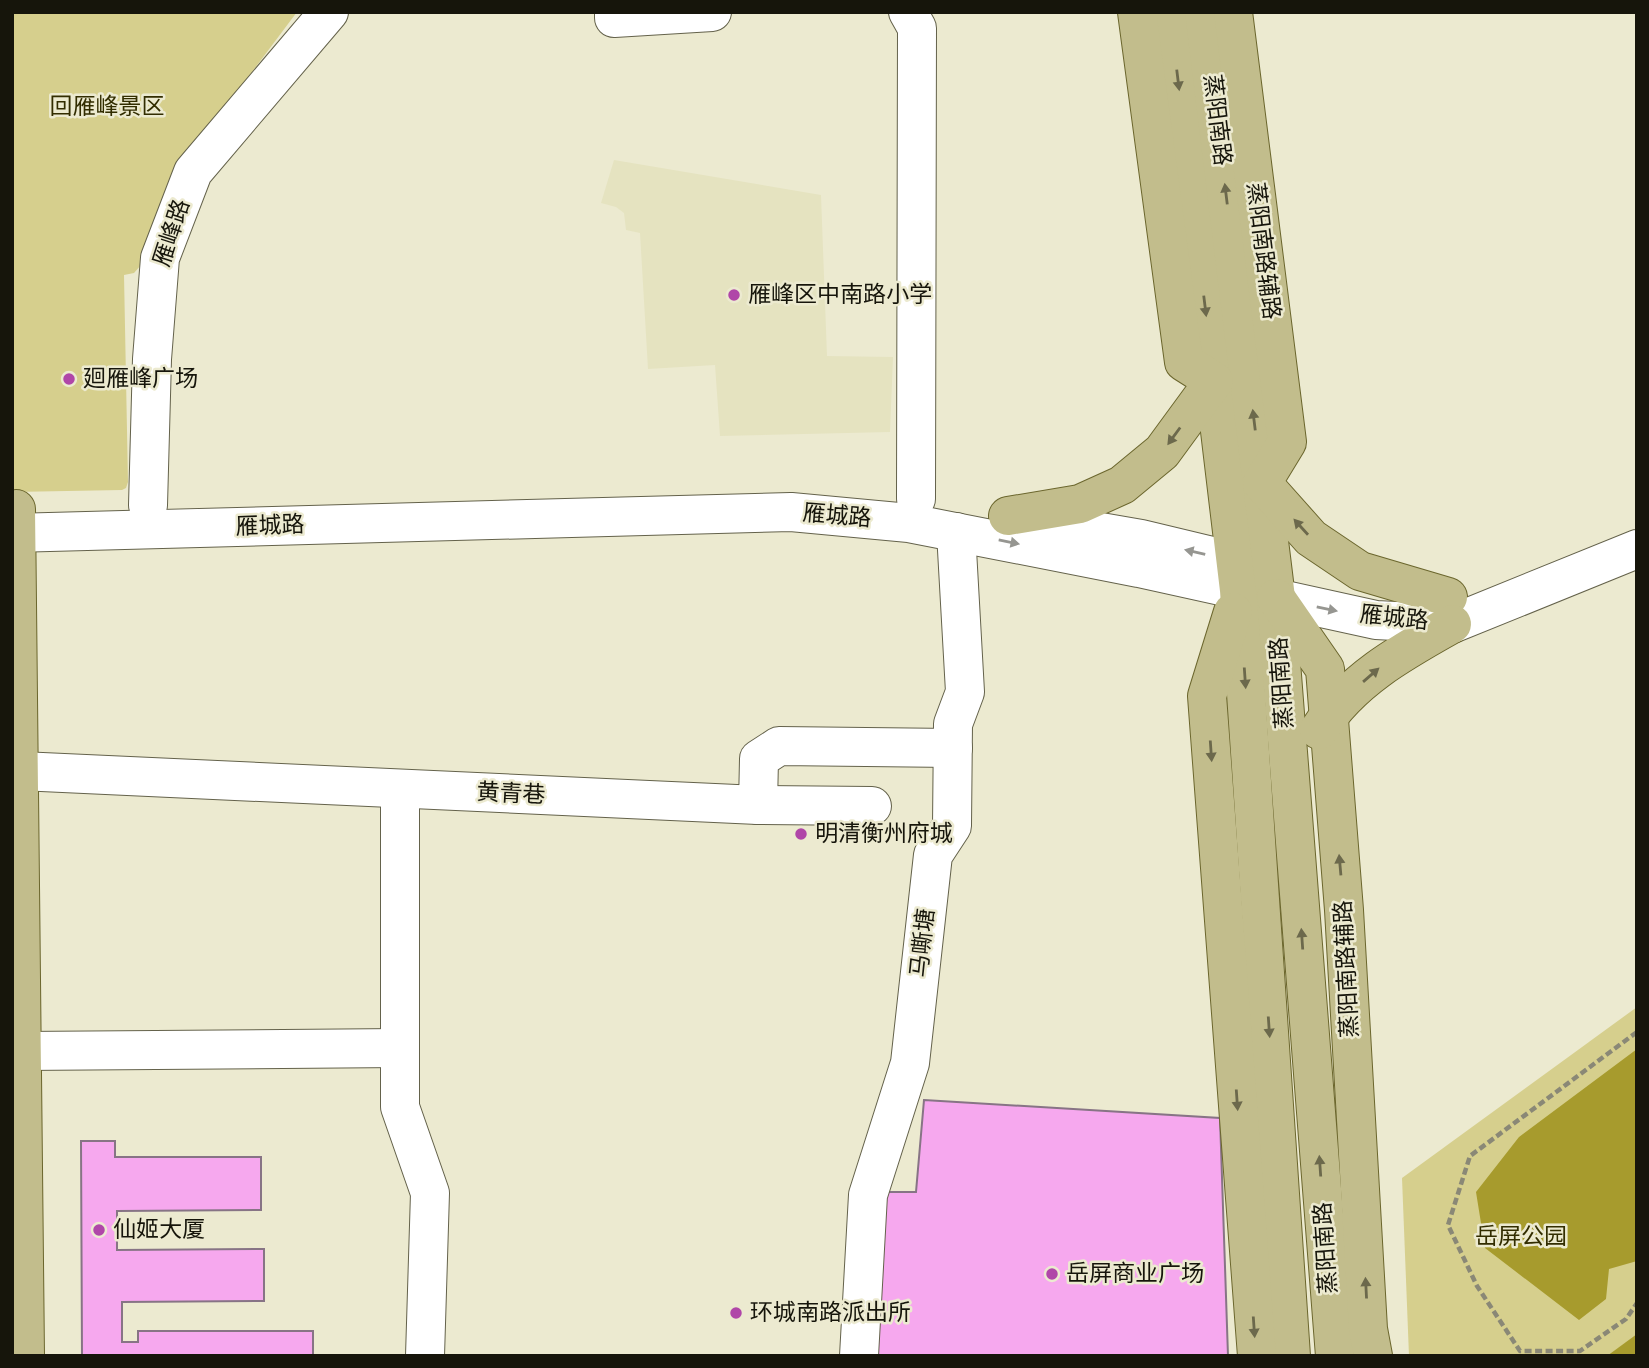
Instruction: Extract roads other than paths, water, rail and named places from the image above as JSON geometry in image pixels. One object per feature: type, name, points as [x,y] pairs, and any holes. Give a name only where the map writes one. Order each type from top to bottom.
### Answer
[{"type":"main road","points":[[1008,516],[1080,504],[1122,485],[1162,452],[1214,381],[1184,362],[1137,12]]},
{"type":"main road","name":"蒸阳南路","points":[[1170,12],[1238,576],[1291,1356]]},
{"type":"main road","name":"蒸阳南路","points":[[1204,12],[1274,584],[1335,1356]]},
{"type":"main road","name":"蒸阳南路辅路","points":[[1233,12],[1286,442],[1262,483]]},
{"type":"main road","points":[[1262,483],[1311,538],[1360,571],[1450,610],[1333,709],[1302,757],[1291,788]]},
{"type":"main road","points":[[14,521],[20,771],[22,1051],[18,1293],[25,1356]]},
{"type":"main road","points":[[1238,576],[1207,696],[1256,1356]]},
{"type":"main road","name":"蒸阳南路辅路","points":[[1274,584],[1325,669],[1344,910],[1368,1329],[1373,1356]]},
{"type":"street","name":"雁峰路","points":[[148,505],[152,359],[160,258],[193,172],[329,12]]},
{"type":"street","points":[[614,12],[614,18],[712,12]]},
{"type":"street","points":[[908,12],[917,28],[916,499]]},
{"type":"street","name":"雁城路","points":[[14,521],[148,505],[792,489],[916,499],[1141,539],[1238,576]]},
{"type":"street","name":"雁城路","points":[[14,521],[791,512],[909,523],[1238,576],[1274,584],[1376,620],[1450,610],[1637,549]]},
{"type":"street","name":"雁城路","points":[[1450,610],[1637,524]]},
{"type":"street","name":"马嘶塘","points":[[859,1356],[868,1195],[910,1063],[933,855],[952,826],[953,724],[965,692],[956,532]]},
{"type":"street","points":[[758,805],[759,759],[779,747],[953,748]]},
{"type":"street","name":"黄青巷","points":[[20,771],[758,805],[872,806]]},
{"type":"street","points":[[400,789],[400,1107],[429,1193],[425,1356]]},
{"type":"street","points":[[22,1051],[400,1048]]},
{"type":"place","name":"雁峰区中南路小学","points":[[734,295]]},
{"type":"place","name":"廻雁峰广场","points":[[69,379]]},
{"type":"place","name":"明清衡州府城","points":[[801,834]]},
{"type":"place","name":"仙姬大厦","points":[[99,1230]]},
{"type":"place","name":"岳屏商业广场","points":[[1052,1274]]},
{"type":"place","name":"环城南路派出所","points":[[736,1313]]},
{"type":"park label","name":"回雁峰景区","points":[[107,107]]},
{"type":"park label","name":"岳屏公园","points":[[1521,1237]]}]
